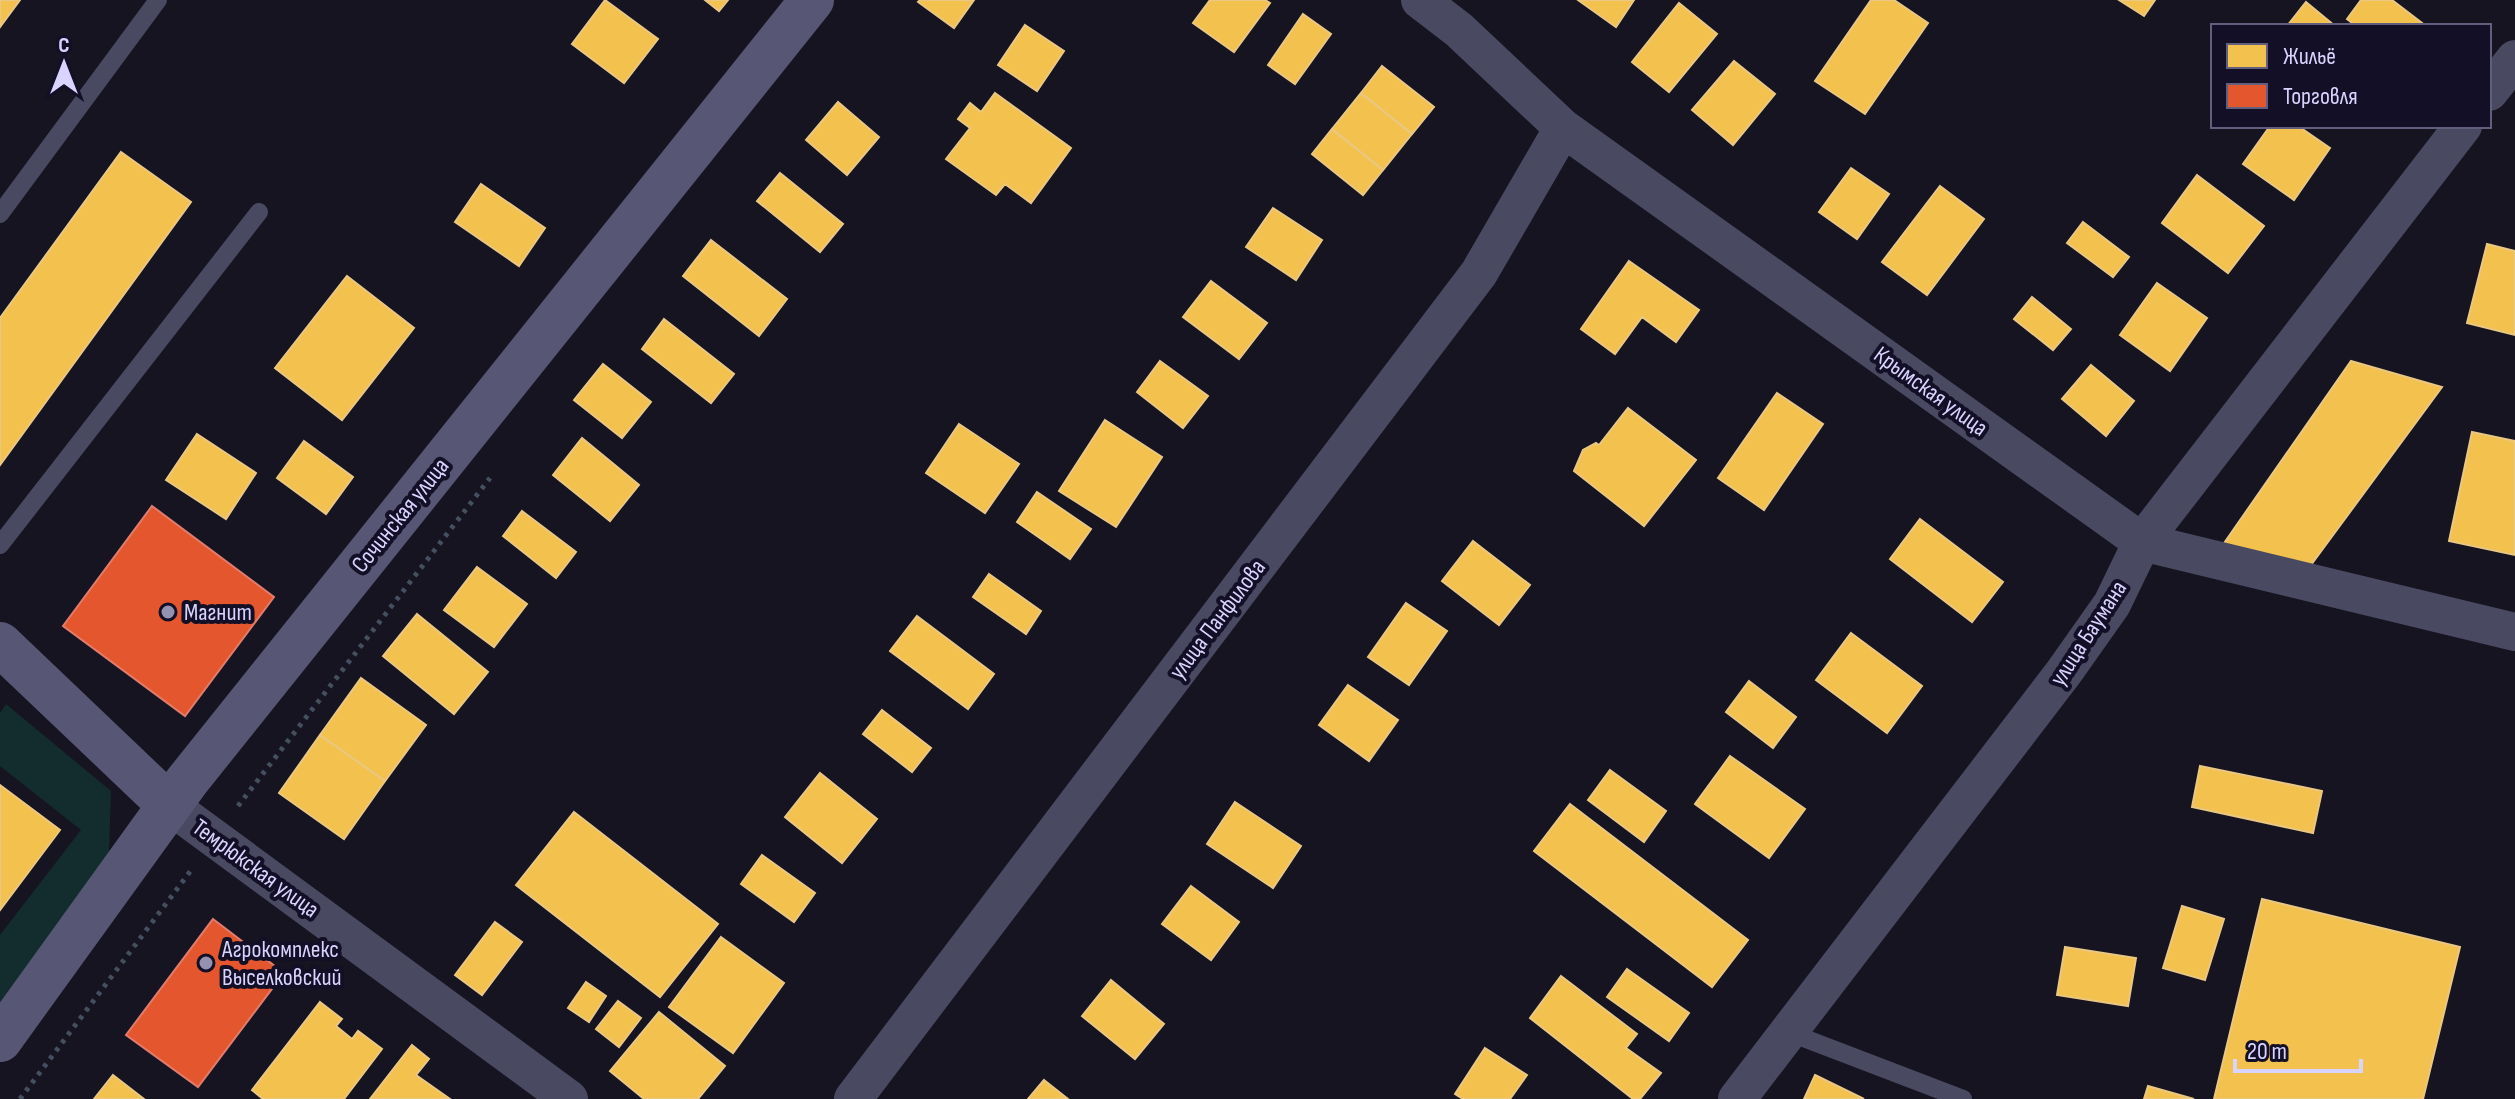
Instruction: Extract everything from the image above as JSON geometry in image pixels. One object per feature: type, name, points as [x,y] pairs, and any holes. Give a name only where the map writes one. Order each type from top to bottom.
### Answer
[{"type":"street","name":"Сочинская улица","points":[[0,1040],[169,805],[812,0]]},
{"type":"street","name":"Крымская улица","points":[[1420,0],[1459,30],[1563,128],[2142,542],[2515,632]]},
{"type":"street","points":[[2491,89],[2515,59]]},
{"type":"street","name":"улица Панфилова","points":[[853,1099],[1479,273],[1563,128]]},
{"type":"street","name":"улица Баумана","points":[[1737,1099],[2064,672],[2112,604],[2142,542],[2461,128]]},
{"type":"street","name":"Темрюкская улица","points":[[2,649],[169,805],[569,1099]]},
{"type":"lane","points":[[0,214],[158,0]]},
{"type":"lane","points":[[0,545],[259,212]]},
{"type":"lane","points":[[1788,1032],[1963,1099]]},
{"type":"path","points":[[20,1099],[491,476]]},
{"type":"green space","points":[[6,704],[111,791],[108,882],[0,1025],[0,935],[81,830],[0,766],[0,713]]},
{"type":"building: Жильё","points":[[0,0],[20,0],[0,27]]},
{"type":"building: Жильё","points":[[605,0],[658,39],[624,83],[572,44]]},
{"type":"building: Жильё","points":[[705,0],[728,0],[719,11]]},
{"type":"building: Жильё","points":[[974,0],[954,28],[918,2]]},
{"type":"building: Жильё","points":[[1210,0],[1265,0],[1270,3],[1234,52],[1193,23]]},
{"type":"building: Жильё","points":[[1578,0],[1634,0],[1616,27]]},
{"type":"building: Жильё","points":[[1871,0],[1894,0],[1928,23],[1865,114],[1815,81]]},
{"type":"building: Жильё","points":[[2119,0],[2155,0],[2144,16]]},
{"type":"building: Жильё","points":[[2361,0],[2392,0],[2423,24],[2353,24],[2347,19]]},
{"type":"building: Жильё","points":[[2306,2],[2333,24],[2289,24]]},
{"type":"building: Жильё","points":[[1679,3],[1717,34],[1669,92],[1632,62]]},
{"type":"building: Жильё","points":[[1303,14],[1331,34],[1295,84],[1268,65]]},
{"type":"building: Жильё","points":[[1025,25],[1064,51],[1037,91],[998,65]]},
{"type":"building: Жильё","points":[[1734,61],[1775,94],[1733,145],[1692,110]]},
{"type":"building: Жильё","points":[[1382,66],[1434,107],[1412,134],[1361,93]]},
{"type":"building: Жильё","points":[[995,93],[1071,148],[1031,203],[1005,184],[996,195],[946,159],[970,128],[958,119],[970,103],[981,112]]},
{"type":"building: Жильё","points":[[1361,93],[1412,134],[1383,170],[1332,129]]},
{"type":"building: Жильё","points":[[838,102],[879,137],[847,175],[806,140]]},
{"type":"building: Жильё","points":[[2269,128],[2301,128],[2330,148],[2294,200],[2243,164]]},
{"type":"building: Жильё","points":[[1332,129],[1383,170],[1363,195],[1312,154]]},
{"type":"building: Жильё","points":[[121,152],[191,202],[0,465],[0,318]]},
{"type":"building: Жильё","points":[[1851,168],[1889,194],[1857,239],[1819,212]]},
{"type":"building: Жильё","points":[[780,173],[843,224],[820,252],[757,201]]},
{"type":"building: Жильё","points":[[2197,175],[2264,226],[2228,273],[2162,223]]},
{"type":"building: Жильё","points":[[481,184],[545,228],[519,266],[455,222]]},
{"type":"building: Жильё","points":[[1940,186],[1984,219],[1927,295],[1882,262]]},
{"type":"building: Жильё","points":[[1273,208],[1322,240],[1296,280],[1246,247]]},
{"type":"building: Жильё","points":[[2083,222],[2129,257],[2113,277],[2067,243]]},
{"type":"building: Жильё","points":[[711,240],[787,299],[759,336],[683,276]]},
{"type":"building: Жильё","points":[[2487,244],[2515,251],[2515,335],[2467,323]]},
{"type":"building: Жильё","points":[[1629,261],[1699,310],[1676,342],[1642,317],[1615,354],[1581,329]]},
{"type":"building: Жильё","points":[[347,276],[414,328],[342,420],[275,368]]},
{"type":"building: Жильё","points":[[1211,281],[1267,323],[1239,359],[1183,317]]},
{"type":"building: Жильё","points":[[2157,283],[2207,318],[2170,371],[2120,335]]},
{"type":"building: Жильё","points":[[2032,297],[2071,329],[2053,350],[2014,319]]},
{"type":"building: Жильё","points":[[664,319],[734,374],[711,403],[642,349]]},
{"type":"building: Жильё","points":[[1160,361],[1208,396],[1183,428],[1137,392]]},
{"type":"building: Жильё","points":[[2351,361],[2442,387],[2311,565],[2222,546]]},
{"type":"building: Жильё","points":[[603,364],[651,402],[622,438],[574,400]]},
{"type":"building: Жильё","points":[[2091,365],[2134,401],[2106,436],[2062,399]]},
{"type":"building: Жильё","points":[[1777,393],[1823,424],[1764,510],[1718,478]]},
{"type":"building: Жильё","points":[[1628,408],[1696,460],[1644,526],[1574,471],[1583,450],[1596,443],[1599,445]]},
{"type":"building: Жильё","points":[[1105,420],[1162,457],[1116,527],[1059,491]]},
{"type":"building: Жильё","points":[[959,424],[1019,464],[985,513],[926,473]]},
{"type":"building: Жильё","points":[[2472,432],[2515,441],[2515,555],[2449,541]]},
{"type":"building: Жильё","points":[[197,434],[256,473],[226,519],[166,480]]},
{"type":"building: Жильё","points":[[582,438],[639,485],[610,521],[553,475]]},
{"type":"building: Жильё","points":[[304,441],[353,477],[326,514],[277,478]]},
{"type":"building: Жильё","points":[[1037,492],[1091,529],[1070,559],[1017,522]]},
{"type":"building: Жильё","points":[[522,511],[576,552],[556,578],[503,536]]},
{"type":"building: Жильё","points":[[1920,519],[2003,582],[1972,622],[1890,559]]},
{"type":"building: Жильё","points":[[1473,541],[1530,585],[1499,625],[1442,581]]},
{"type":"building: Жильё","points":[[477,567],[527,604],[494,647],[444,610]]},
{"type":"building: Жильё","points":[[989,574],[1041,611],[1026,634],[973,597]]},
{"type":"building: Жильё","points":[[1406,603],[1447,631],[1409,685],[1368,657]]},
{"type":"building: Жильё","points":[[417,614],[488,672],[454,714],[383,656]]},
{"type":"building: Жильё","points":[[917,616],[994,674],[968,709],[890,651]]},
{"type":"building: Жильё","points":[[1851,633],[1922,686],[1887,733],[1816,680]]},
{"type":"building: Жильё","points":[[361,678],[426,725],[385,781],[320,735]]},
{"type":"building: Жильё","points":[[1749,681],[1796,717],[1773,748],[1726,712]]},
{"type":"building: Жильё","points":[[1348,685],[1398,720],[1369,761],[1319,725]]},
{"type":"building: Жильё","points":[[882,710],[931,748],[912,772],[863,734]]},
{"type":"building: Жильё","points":[[320,735],[385,781],[344,839],[279,793]]},
{"type":"building: Жильё","points":[[1730,756],[1805,809],[1769,858],[1695,804]]},
{"type":"building: Жильё","points":[[2200,766],[2322,791],[2313,833],[2192,807]]},
{"type":"building: Жильё","points":[[1610,770],[1666,811],[1644,842],[1588,800]]},
{"type":"building: Жильё","points":[[820,773],[877,819],[842,863],[785,817]]},
{"type":"building: Жильё","points":[[0,785],[60,830],[0,910]]},
{"type":"building: Жильё","points":[[1235,802],[1301,846],[1273,888],[1207,844]]},
{"type":"building: Жильё","points":[[1570,804],[1748,940],[1712,987],[1534,851]]},
{"type":"building: Жильё","points":[[574,812],[718,924],[660,997],[516,885]]},
{"type":"building: Жильё","points":[[762,855],[815,893],[794,922],[741,884]]},
{"type":"building: Жильё","points":[[1191,886],[1239,922],[1211,960],[1162,924]]},
{"type":"building: Жильё","points":[[2262,899],[2460,947],[2423,1099],[2214,1099]]},
{"type":"building: Жильё","points":[[2182,906],[2224,919],[2205,980],[2163,968]]},
{"type":"building: Жильё","points":[[495,922],[522,942],[482,995],[455,975]]},
{"type":"building: Жильё","points":[[721,937],[784,983],[733,1053],[669,1007]]},
{"type":"building: Жильё","points":[[2065,947],[2136,958],[2128,1006],[2057,995]]},
{"type":"building: Жильё","points":[[1627,969],[1689,1013],[1669,1041],[1607,997]]},
{"type":"building: Жильё","points":[[1561,976],[1637,1034],[1626,1048],[1661,1073],[1640,1099],[1633,1099],[1530,1018]]},
{"type":"building: Жильё","points":[[1111,980],[1164,1024],[1135,1059],[1082,1016]]},
{"type":"building: Жильё","points":[[586,982],[606,996],[589,1022],[568,1008]]},
{"type":"building: Жильё","points":[[618,1001],[641,1018],[619,1047],[596,1029]]},
{"type":"building: Жильё","points":[[320,1002],[342,1019],[336,1026],[352,1039],[358,1031],[382,1049],[344,1099],[263,1099],[252,1090]]},
{"type":"building: Жильё","points":[[659,1012],[725,1066],[698,1099],[644,1099],[610,1071]]},
{"type":"building: Жильё","points":[[412,1045],[429,1059],[416,1075],[450,1099],[370,1099]]},
{"type":"building: Жильё","points":[[1485,1048],[1527,1075],[1510,1099],[1463,1099],[1455,1094]]},
{"type":"building: Жильё","points":[[113,1075],[144,1099],[94,1099]]},
{"type":"building: Жильё","points":[[1815,1075],[1864,1099],[1804,1099]]},
{"type":"building: Жильё","points":[[1044,1080],[1068,1099],[1028,1099]]},
{"type":"building: Жильё","points":[[2148,1086],[2194,1099],[2144,1099]]},
{"type":"building: Торговля","name":"Магнит","points":[[152,506],[274,597],[185,716],[63,626]]},
{"type":"building: Торговля","points":[[213,919],[284,973],[198,1087],[126,1035]]},
{"type":"place","name":"Магнит","points":[[168,612]]},
{"type":"place","name":"Агрокомплекс Выселковский","points":[[206,963]]}]
